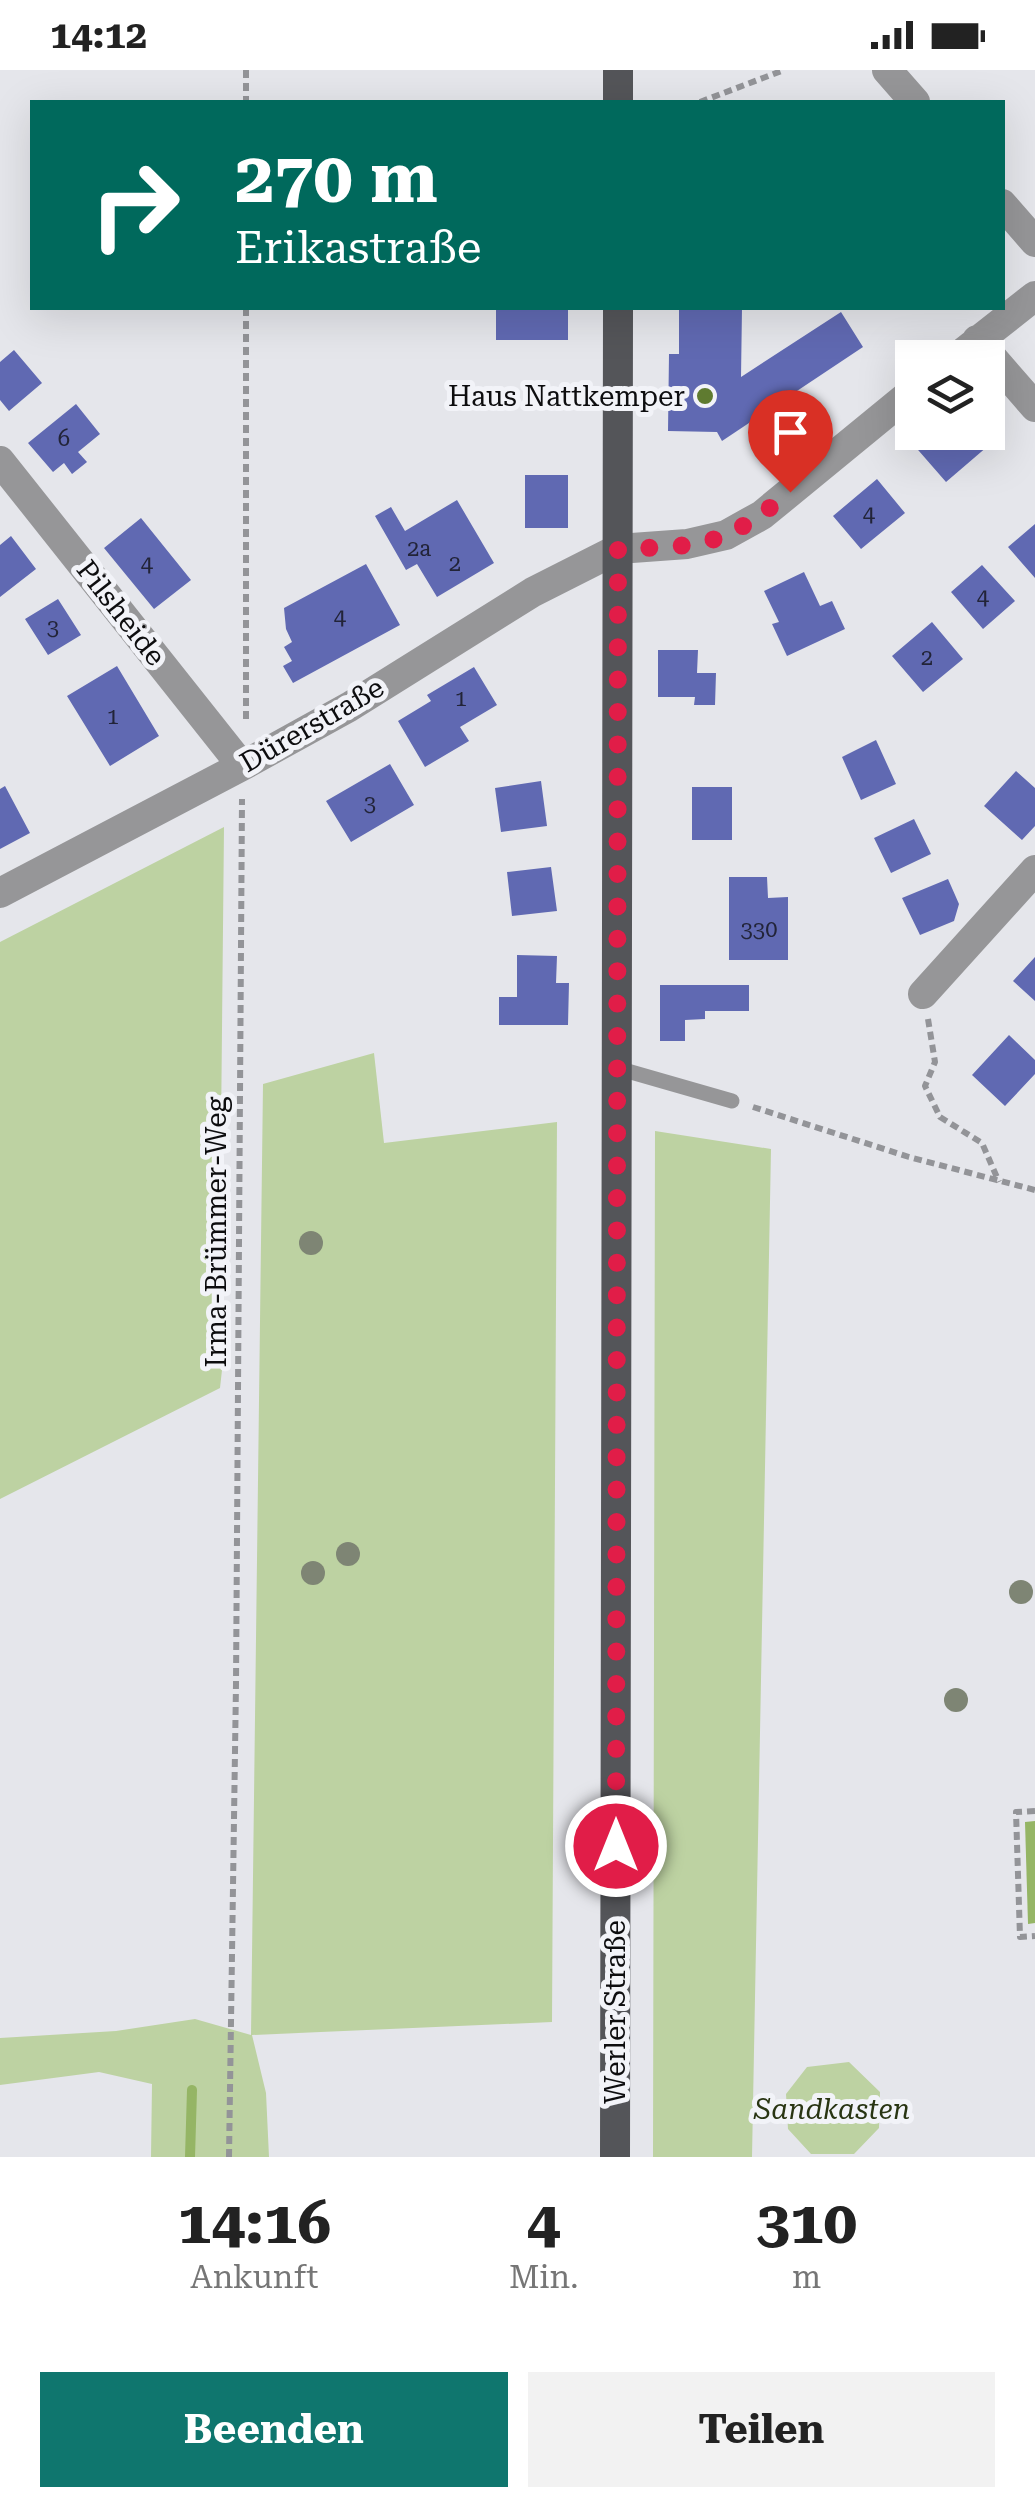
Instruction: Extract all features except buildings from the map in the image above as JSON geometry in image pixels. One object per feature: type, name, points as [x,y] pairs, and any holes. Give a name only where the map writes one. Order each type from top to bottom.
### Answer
[{"type":"main road","points":[[618,70],[618,100]]},
{"type":"main road","name":"Werler Straße","points":[[615,2157],[618,310]]},
{"type":"street","points":[[887,70],[913,100]]},
{"type":"street","points":[[1005,207],[1035,242]]},
{"type":"street","points":[[979,340],[1035,296]]},
{"type":"street","points":[[1005,381],[1035,407]]},
{"type":"street","points":[[618,549],[688,544],[726,535],[762,515],[895,406]]},
{"type":"street","name":"Pilsheide","points":[[0,461],[242,766]]},
{"type":"street","name":"Dürerstraße","points":[[0,893],[349,707],[533,592],[618,549]]},
{"type":"street","points":[[923,994],[1035,870]]},
{"type":"lane","points":[[617,1068],[732,1101]]},
{"type":"path","points":[[246,70],[246,100]]},
{"type":"path","points":[[705,100],[784,70]]},
{"type":"path","name":"Irma-Brümmer-Weg","points":[[229,2157],[242,766],[246,717],[246,310]]},
{"type":"path","points":[[923,994],[934,1062],[925,1086],[940,1117],[982,1143],[999,1182]]},
{"type":"path","points":[[732,1101],[909,1157],[1035,1190]]},
{"type":"path","points":[[1035,1811],[1016,1812],[1020,1936],[1035,1936]]},
{"type":"green space","points":[[224,827],[224,1352],[220,1388],[0,1499],[0,942]]},
{"type":"green space","points":[[374,1053],[384,1143],[557,1122],[552,2022],[252,2035],[266,2093],[269,2157],[151,2157],[152,2084],[99,2072],[0,2085],[0,2038],[116,2031],[195,2019],[251,2035],[263,1084]]},
{"type":"green space","points":[[655,1131],[771,1149],[752,2157],[653,2157]]},
{"type":"green space","name":"Sandkasten","points":[[849,2062],[880,2092],[879,2128],[854,2154],[811,2154],[788,2129],[786,2094],[807,2067]]},
{"type":"shaded area","points":[[1035,1821],[1035,1923],[1028,1924],[1025,1822]]},
{"type":"waterway","points":[[190,2157],[192,2090]]},
{"type":"place","name":"Haus Nattkemper","points":[[705,396]]},
{"type":"route","points":[[616,1846],[618,549],[688,544],[726,535],[762,515],[790,492]]}]
